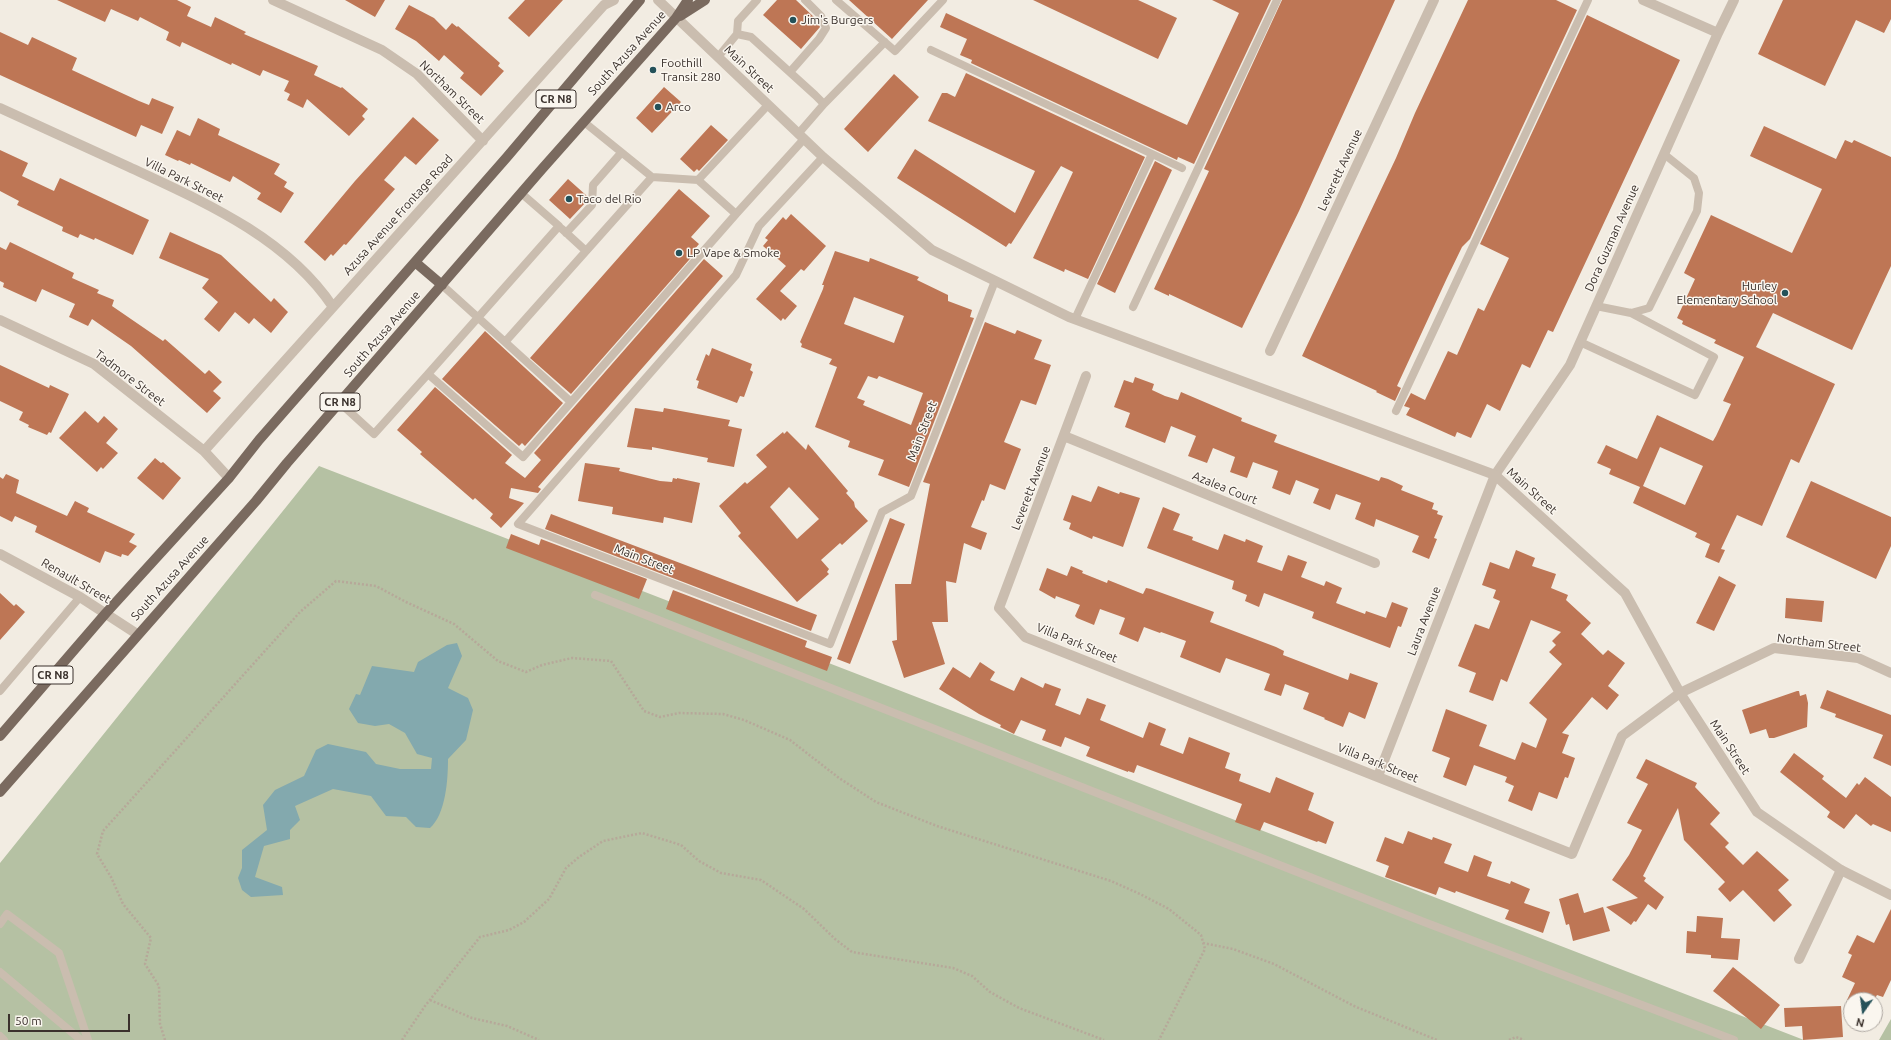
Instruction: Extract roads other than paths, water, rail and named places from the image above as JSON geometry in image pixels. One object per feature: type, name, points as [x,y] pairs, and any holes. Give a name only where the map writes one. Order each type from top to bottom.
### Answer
[{"type":"main road","name":"South Azusa Avenue","points":[[0,736],[106,613],[229,478],[259,440],[415,262],[640,0]]},
{"type":"main road","name":"South Azusa Avenue","points":[[0,792],[137,634],[256,501],[339,402],[442,286],[521,193],[676,18],[688,0]]},
{"type":"main road","points":[[676,18],[705,0]]},
{"type":"main road","points":[[415,262],[442,286]]},
{"type":"street","name":"Northam Street","points":[[273,0],[382,50],[417,74],[483,140]]},
{"type":"street","name":"Azusa Avenue Frontage Road","points":[[204,451],[604,5],[614,0]]},
{"type":"street","name":"Main Street","points":[[658,0],[823,157],[932,250],[1075,319],[1495,475],[1625,594],[1680,694],[1757,812],[1841,870],[1891,895]]},
{"type":"street","name":"Leverett Avenue","points":[[1270,351],[1434,0]]},
{"type":"street","points":[[1643,0],[1718,33]]},
{"type":"street","name":"Dora Guzman Avenue","points":[[1495,475],[1570,365],[1734,0]]},
{"type":"street","name":"Villa Park Street","points":[[0,108],[186,194],[248,227],[319,286],[333,307]]},
{"type":"street","name":"Tadmore Street","points":[[0,320],[94,364],[204,451],[229,478]]},
{"type":"street","name":"Leverett Avenue","points":[[999,608],[1086,376]]},
{"type":"street","name":"Azalea Court","points":[[1064,436],[1375,563]]},
{"type":"street","name":"Laura Avenue","points":[[1378,776],[1495,475]]},
{"type":"street","name":"Renault Street","points":[[0,554],[80,597],[137,634]]},
{"type":"street","name":"Villa Park Street","points":[[999,608],[1025,637],[1572,854],[1622,736],[1680,694]]},
{"type":"street","name":"Northam Street","points":[[1680,694],[1774,648],[1858,658],[1891,673]]},
{"type":"street","points":[[1799,959],[1841,870]]},
{"type":"lane","points":[[718,57],[737,34],[738,21],[757,0]]},
{"type":"lane","points":[[790,72],[819,40],[826,28],[821,16],[805,0]]},
{"type":"lane","points":[[836,0],[895,51],[943,0]]},
{"type":"lane","points":[[1133,307],[1276,0]]},
{"type":"lane","points":[[1396,411],[1588,0]]},
{"type":"lane","points":[[737,34],[751,37],[824,104]]},
{"type":"lane","points":[[428,374],[522,457],[736,214],[801,136],[824,104],[885,42]]},
{"type":"lane","points":[[931,50],[1182,168]]},
{"type":"lane","points":[[698,180],[768,105]]},
{"type":"lane","points":[[584,122],[652,177],[698,180],[736,214]]},
{"type":"lane","points":[[566,233],[592,205],[593,185],[621,153]]},
{"type":"lane","points":[[1075,319],[1152,154]]},
{"type":"lane","points":[[1631,313],[1649,308],[1697,211],[1700,193],[1694,178],[1664,154]]},
{"type":"lane","name":"Main Street","points":[[823,157],[759,226],[736,274],[518,524],[830,644],[882,512],[911,496],[995,281]]},
{"type":"lane","points":[[505,342],[652,177]]},
{"type":"lane","points":[[521,193],[586,251]]},
{"type":"lane","points":[[339,402],[374,434],[559,226]]},
{"type":"lane","points":[[442,286],[571,402]]},
{"type":"lane","points":[[1580,342],[1695,395],[1714,357],[1631,313],[1596,306]]},
{"type":"lane","points":[[595,595],[1424,922],[1734,1040]]},
{"type":"lane","points":[[0,691],[80,597]]},
{"type":"lane","points":[[0,924],[7,914],[59,953],[88,1040]]},
{"type":"lane","points":[[0,972],[81,1040]]},
{"type":"lane","points":[[0,1036],[4,1040]]},
{"type":"water","points":[[457,643],[462,656],[448,688],[468,698],[473,710],[466,740],[448,759],[443,805],[440,814],[430,828],[416,827],[406,817],[386,816],[371,796],[333,789],[295,806],[300,820],[290,830],[290,839],[264,846],[255,877],[282,887],[283,895],[251,897],[242,890],[238,878],[242,868],[242,850],[267,830],[263,805],[275,790],[304,776],[316,750],[328,744],[366,752],[376,764],[400,769],[431,769],[432,758],[417,754],[405,733],[389,724],[375,726],[358,723],[349,709],[356,694],[360,695],[372,666],[414,672],[418,662],[447,645]]},
{"type":"place","name":"Jim's Burgers","points":[[793,20]]},
{"type":"place","name":"Foothill Transit 280","points":[[653,70]]},
{"type":"place","name":"Arco","points":[[658,107]]},
{"type":"place","name":"Taco del Rio","points":[[569,199]]},
{"type":"place","name":"LP Vape & Smoke","points":[[679,253]]},
{"type":"place","name":"Hurley Elementary School","points":[[1785,293]]}]
